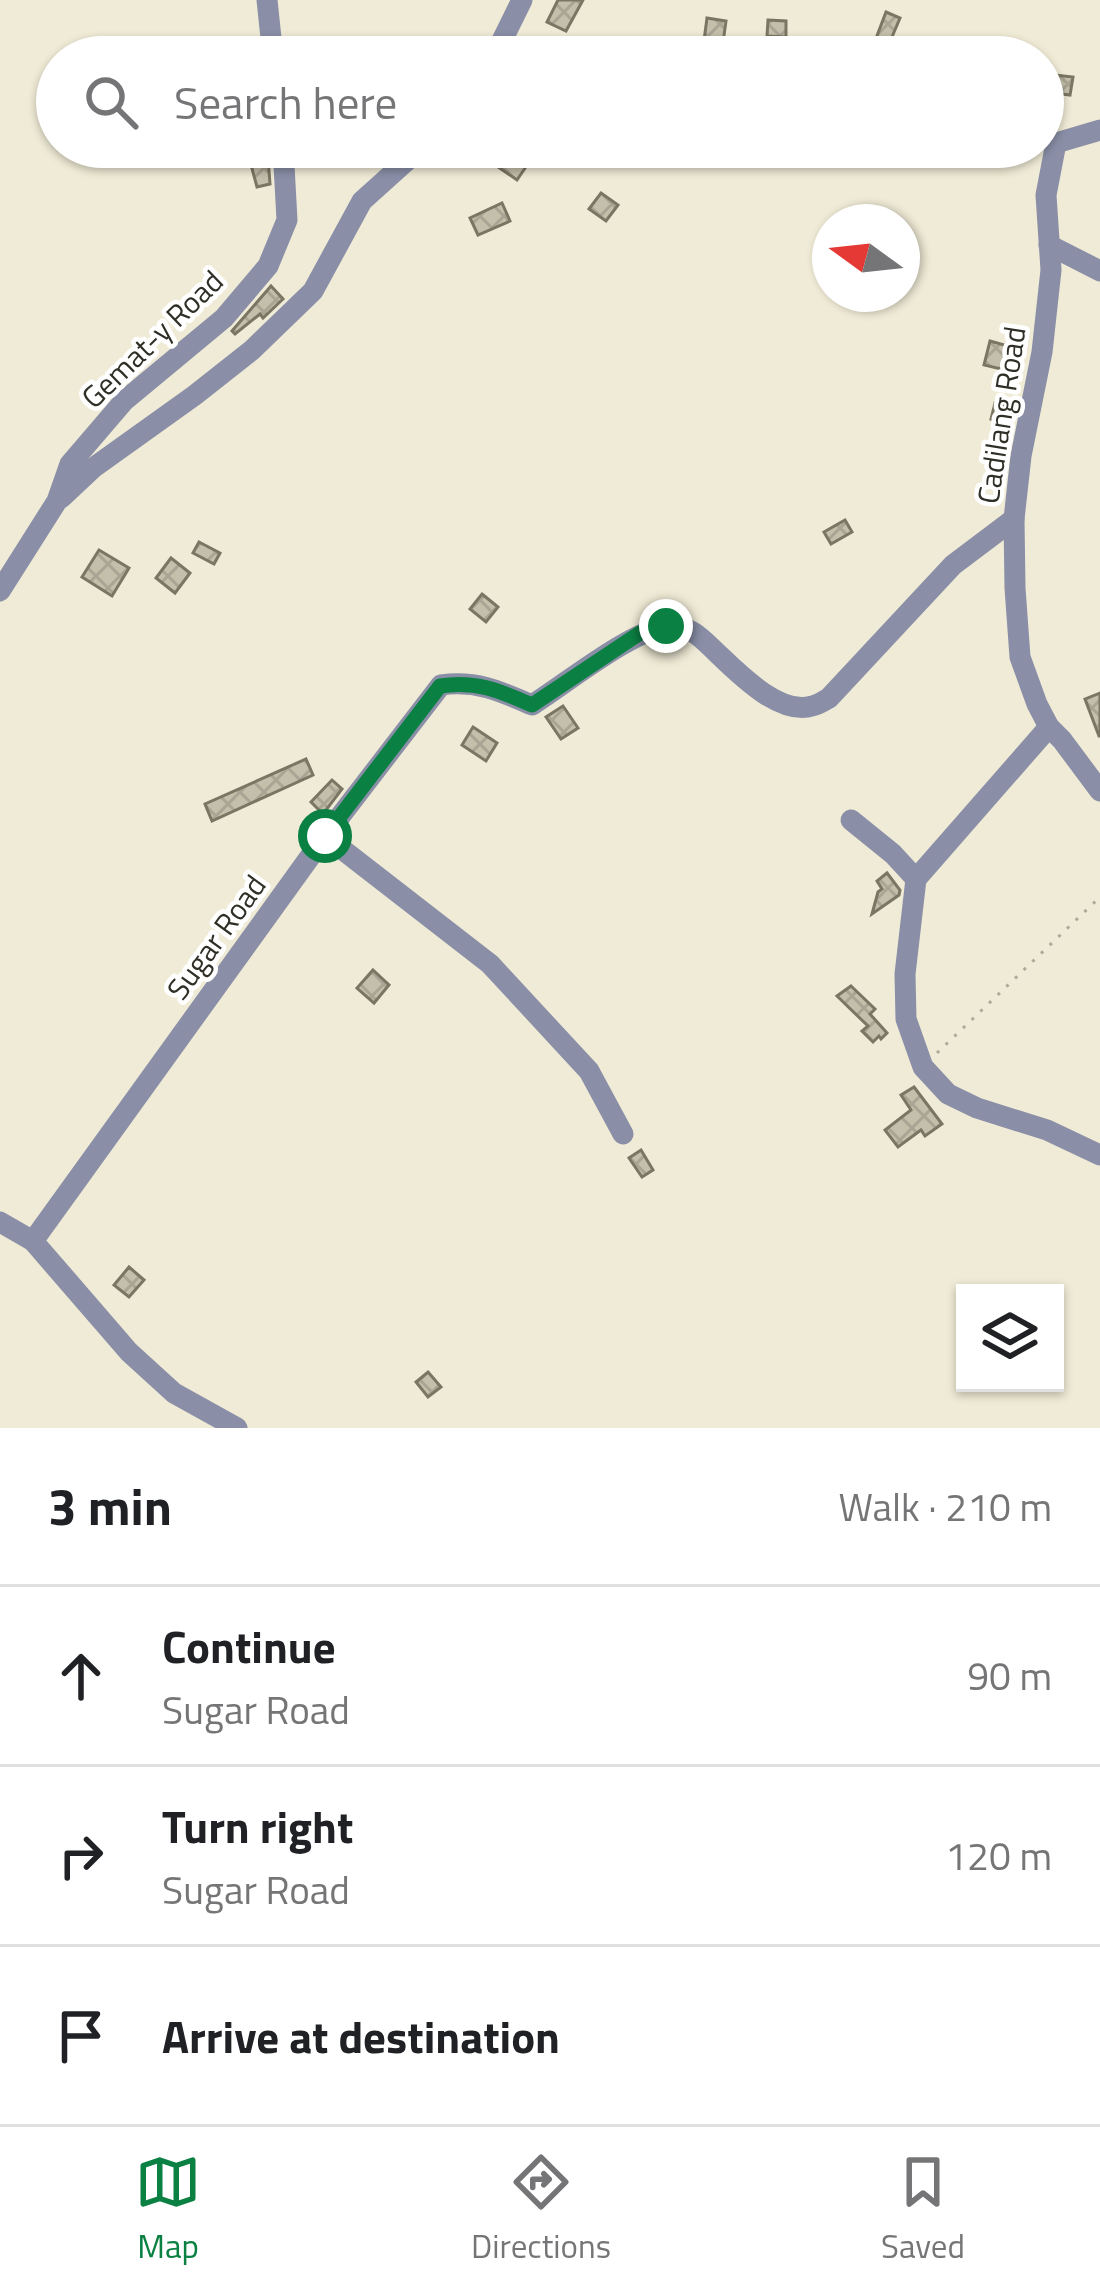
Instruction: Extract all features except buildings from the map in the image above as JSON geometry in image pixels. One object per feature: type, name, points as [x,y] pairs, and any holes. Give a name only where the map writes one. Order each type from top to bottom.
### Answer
[{"type":"street","points":[[267,0],[271,36]]},
{"type":"street","points":[[504,36],[522,0]]},
{"type":"street","name":"Cadilang Road","points":[[1064,141],[1100,130]]},
{"type":"street","name":"Gemat-y Road","points":[[57,501],[70,464],[124,401],[224,317],[268,266],[287,220],[284,168]]},
{"type":"street","points":[[0,591],[57,501],[93,468],[238,362],[313,291],[362,201],[399,168]]},
{"type":"street","name":"Cadilang Road","points":[[1051,168],[1046,195],[1051,271],[1014,519],[1020,657],[1048,727],[1100,791]]},
{"type":"street","points":[[1049,244],[1100,271]]},
{"type":"street","name":"Sugar Road","points":[[33,1241],[325,836],[440,686],[464,682],[532,705],[640,633],[666,626],[698,634],[761,692],[792,707],[810,707],[829,698],[953,565],[1014,519]]},
{"type":"street","points":[[1048,727],[916,879],[905,974],[907,1018],[923,1067],[948,1094],[1100,1155]]},
{"type":"street","points":[[851,820],[916,879]]},
{"type":"street","points":[[325,836],[490,964],[589,1071],[623,1134]]},
{"type":"street","points":[[0,1222],[33,1241],[129,1352],[174,1393],[237,1428]]},
{"type":"path","points":[[923,1067],[1100,897]]},
{"type":"route","points":[[325,836],[440,686],[464,682],[532,705],[640,633],[666,626]]}]
